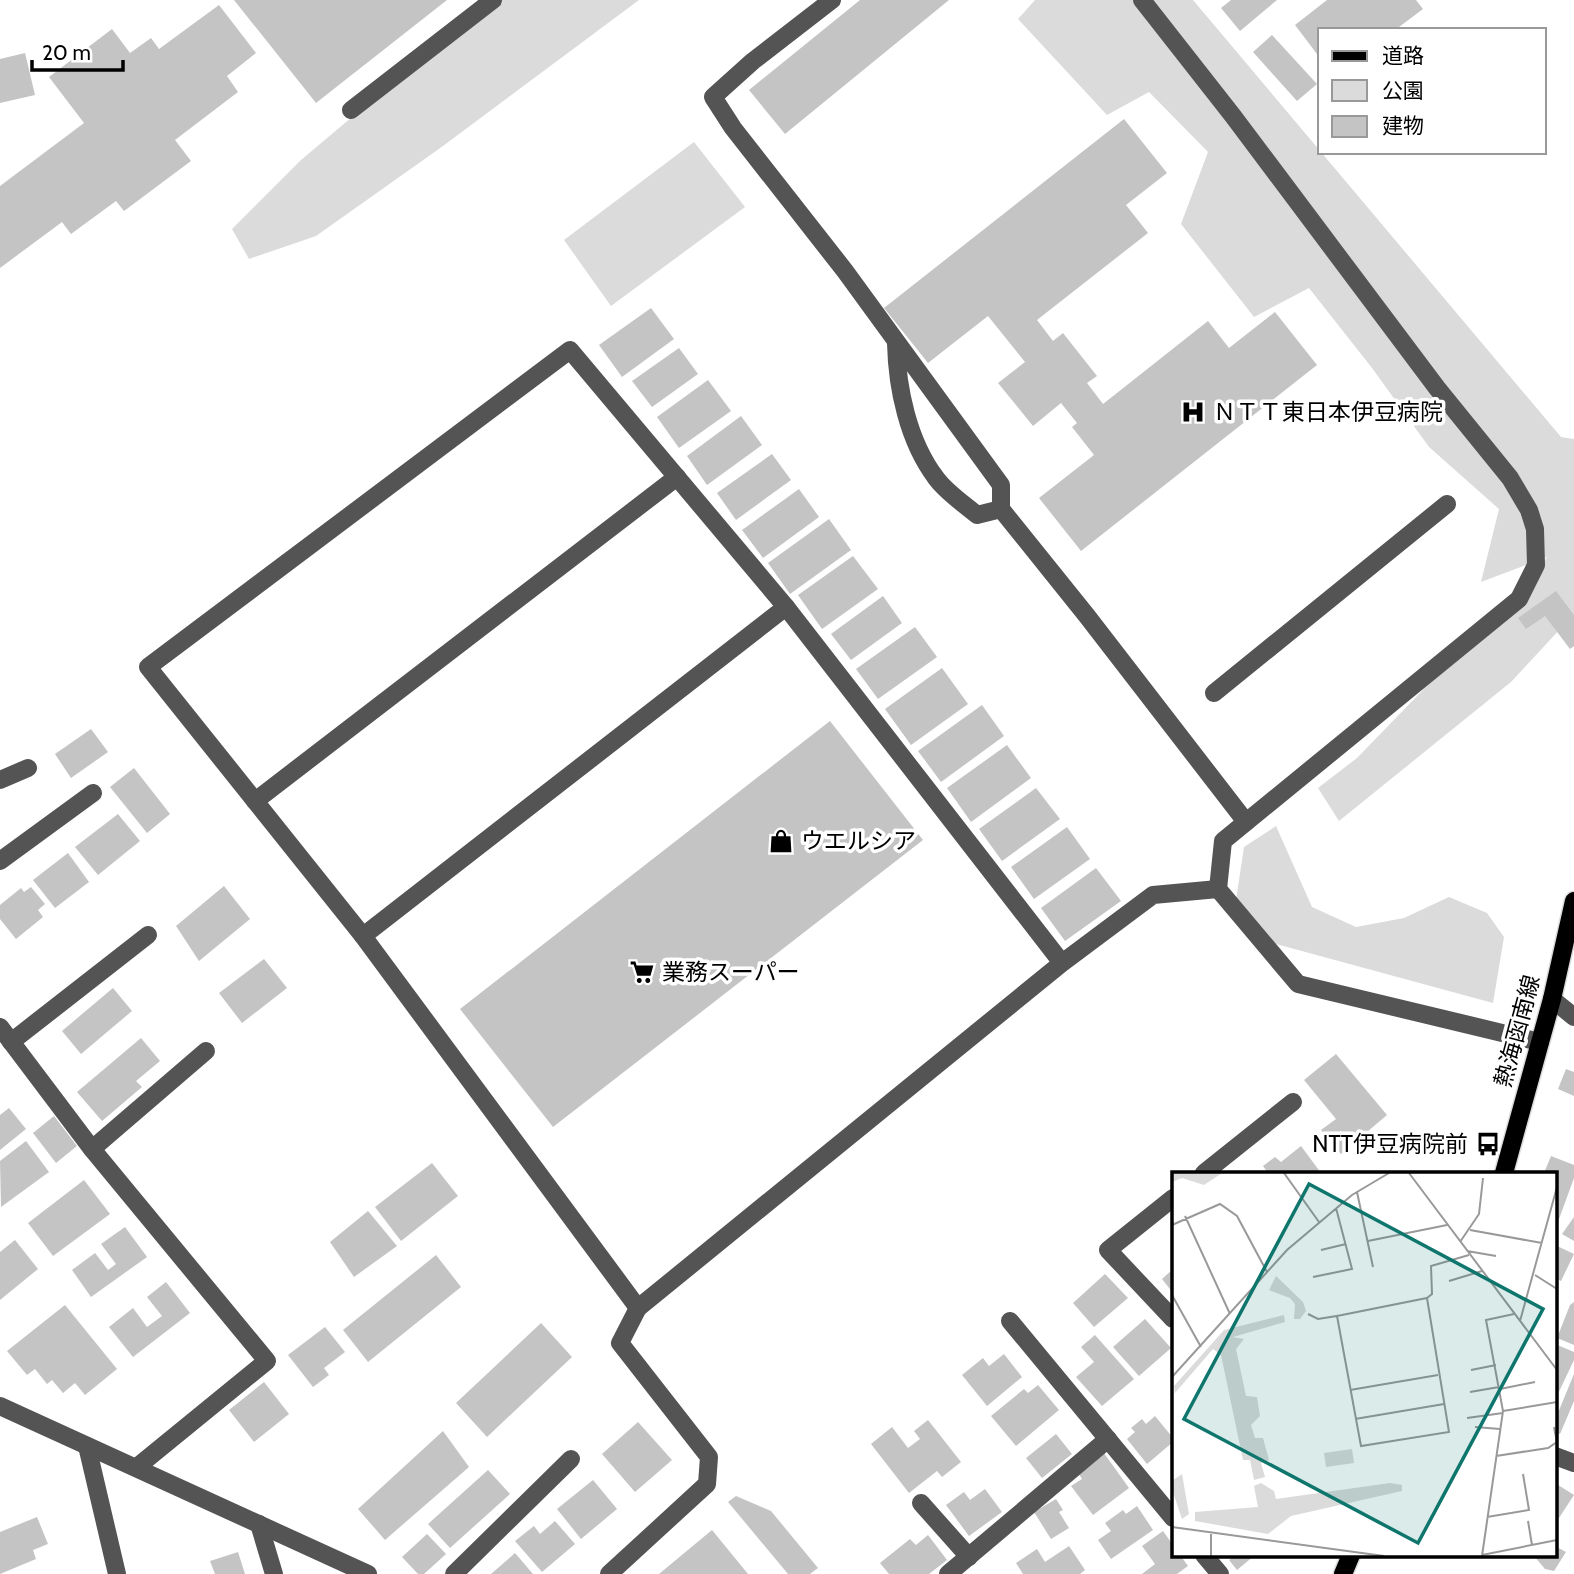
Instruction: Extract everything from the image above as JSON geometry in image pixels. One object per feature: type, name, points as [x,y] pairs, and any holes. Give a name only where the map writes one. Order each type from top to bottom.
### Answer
[{"type":"main road","name":"熱海函南線","points":[[1504,1172],[1552,999],[1574,901]]},
{"type":"main road","points":[[1343,1574],[1351,1556]]},
{"type":"street","points":[[351,110],[493,0]]},
{"type":"street","points":[[832,0],[753,61],[713,97],[733,128],[845,271],[1001,485],[1001,509],[1246,822]]},
{"type":"street","points":[[1142,0],[1233,116],[1437,388],[1510,478],[1530,510],[1535,529],[1536,565],[1520,599],[1223,841],[1218,889],[1298,984],[1540,1042]]},
{"type":"street","points":[[896,343],[897,365],[912,437],[936,479],[977,515],[1001,509]]},
{"type":"street","points":[[638,1308],[363,936],[148,667],[570,350],[786,607],[1062,963]]},
{"type":"street","points":[[255,801],[677,477]]},
{"type":"street","points":[[1214,693],[1447,504]]},
{"type":"street","points":[[363,936],[786,607]]},
{"type":"street","points":[[0,780],[28,768]]},
{"type":"street","points":[[0,861],[93,793]]},
{"type":"street","points":[[609,1574],[707,1484],[709,1457],[620,1343],[638,1308],[1062,963],[1153,895],[1218,889]]},
{"type":"street","points":[[137,1467],[267,1361],[92,1149],[4,1035],[148,935]]},
{"type":"street","points":[[1552,999],[1574,1017]]},
{"type":"street","points":[[92,1149],[206,1051]]},
{"type":"street","points":[[1205,1172],[1293,1102]]},
{"type":"street","points":[[1172,1199],[1108,1250],[1172,1318]]},
{"type":"street","points":[[1010,1321],[1172,1517]]},
{"type":"street","points":[[0,1406],[368,1574]]},
{"type":"street","points":[[948,1574],[1108,1439]]},
{"type":"street","points":[[87,1446],[117,1574]]},
{"type":"street","points":[[1556,1457],[1574,1463]]},
{"type":"street","points":[[454,1574],[571,1460]]},
{"type":"street","points":[[921,1503],[969,1557]]},
{"type":"street","points":[[259,1524],[274,1574]]},
{"type":"street","points":[[1205,1556],[1220,1574]]},
{"type":"green space","points":[[491,0],[639,0],[443,146],[316,236],[249,259],[232,229],[301,160]]},
{"type":"green space","points":[[1035,0],[1193,0],[1318,148],[1318,154],[1323,154],[1561,437],[1574,439],[1574,614],[1511,682],[1339,821],[1318,788],[1357,758],[1482,629],[1523,591],[1547,557],[1481,582],[1499,509],[1429,447],[1309,288],[1254,317],[1181,224],[1208,152],[1149,92],[1107,115],[1018,19]]},
{"type":"green space","points":[[694,142],[745,207],[611,306],[564,240]]},
{"type":"green space","points":[[1276,826],[1312,907],[1356,927],[1404,918],[1449,897],[1487,913],[1504,937],[1493,1003],[1276,944],[1236,900],[1244,847]]},
{"type":"building","points":[[234,0],[447,0],[316,103]]},
{"type":"building","points":[[860,0],[949,0],[785,134],[749,90]]},
{"type":"building","points":[[1231,0],[1277,0],[1240,31],[1221,8]]},
{"type":"building","points":[[1327,0],[1416,0],[1423,9],[1398,28],[1318,28],[1318,55],[1295,25]]},
{"type":"building","points":[[219,5],[256,53],[227,76],[238,92],[175,140],[191,161],[124,211],[116,201],[71,234],[62,222],[0,268],[0,186],[84,123],[49,77],[112,29],[130,53],[151,38],[159,49]]},
{"type":"building","points":[[1272,35],[1317,84],[1297,101],[1253,52]]},
{"type":"building","points":[[25,53],[35,95],[0,103],[0,59]]},
{"type":"building","points":[[1124,119],[1167,173],[1126,205],[1148,233],[1037,320],[1053,341],[1063,333],[1097,376],[1087,383],[1103,404],[1208,321],[1229,348],[1275,312],[1317,365],[1081,551],[1039,498],[1094,455],[1072,427],[1077,423],[1061,403],[1033,426],[998,383],[1025,362],[988,316],[928,363],[884,308]]},
{"type":"building","points":[[651,308],[674,339],[622,377],[599,345]]},
{"type":"building","points":[[679,348],[698,374],[652,407],[632,381]]},
{"type":"building","points":[[708,380],[731,411],[679,448],[657,417]]},
{"type":"building","points":[[741,416],[762,445],[707,485],[687,456]]},
{"type":"building","points":[[772,454],[791,480],[736,520],[717,493]]},
{"type":"building","points":[[799,489],[819,517],[763,558],[742,530]]},
{"type":"building","points":[[829,519],[851,550],[790,594],[768,563]]},
{"type":"building","points":[[853,556],[878,589],[822,629],[798,595]]},
{"type":"building","points":[[1556,591],[1574,615],[1574,646],[1570,649],[1545,616],[1526,629],[1518,618]]},
{"type":"building","points":[[883,596],[902,623],[851,660],[831,634]]},
{"type":"building","points":[[915,627],[937,657],[878,699],[856,669]]},
{"type":"building","points":[[942,668],[968,704],[911,745],[885,709]]},
{"type":"building","points":[[982,705],[1004,736],[941,782],[918,751]]},
{"type":"building","points":[[830,721],[923,840],[553,1127],[460,1009]]},
{"type":"building","points":[[91,729],[108,752],[71,778],[55,754]]},
{"type":"building","points":[[1007,745],[1031,778],[971,822],[947,788]]},
{"type":"building","points":[[134,768],[170,814],[147,833],[110,787]]},
{"type":"building","points":[[1036,788],[1060,819],[1002,861],[979,829]]},
{"type":"building","points":[[118,814],[140,841],[98,875],[75,847]]},
{"type":"building","points":[[1067,827],[1090,859],[1034,899],[1011,867]]},
{"type":"building","points":[[68,853],[89,882],[55,908],[33,880]]},
{"type":"building","points":[[1096,868],[1121,901],[1065,941],[1041,908]]},
{"type":"building","points":[[224,886],[250,919],[199,961],[176,926]]},
{"type":"building","points":[[31,887],[45,904],[38,910],[43,917],[16,939],[0,919],[0,905],[21,888],[24,892]]},
{"type":"building","points":[[264,959],[287,988],[242,1023],[219,993]]},
{"type":"building","points":[[113,988],[132,1011],[81,1054],[62,1031]]},
{"type":"building","points":[[141,1038],[160,1061],[136,1081],[142,1087],[102,1121],[77,1092]]},
{"type":"building","points":[[1336,1054],[1387,1115],[1341,1154],[1321,1130],[1336,1119],[1304,1080]]},
{"type":"building","points":[[1566,1069],[1574,1072],[1574,1096],[1558,1089]]},
{"type":"building","points":[[9,1108],[26,1129],[0,1150],[0,1115]]},
{"type":"building","points":[[54,1116],[77,1146],[56,1163],[33,1133]]},
{"type":"building","points":[[26,1141],[49,1172],[1,1207],[0,1161]]},
{"type":"building","points":[[1301,1146],[1320,1172],[1267,1172],[1263,1166],[1275,1157],[1281,1162]]},
{"type":"building","points":[[1551,1156],[1574,1165],[1574,1178],[1556,1227],[1556,1172],[1544,1172]]},
{"type":"building","points":[[432,1163],[458,1196],[401,1241],[375,1207]]},
{"type":"building","points":[[84,1180],[110,1214],[53,1256],[28,1223]]},
{"type":"building","points":[[368,1211],[397,1246],[354,1277],[330,1242]]},
{"type":"building","points":[[1574,1217],[1574,1241],[1562,1234]]},
{"type":"building","points":[[125,1227],[147,1257],[91,1297],[72,1270],[95,1253],[108,1270],[116,1264],[101,1244]]},
{"type":"building","points":[[15,1240],[38,1269],[0,1300],[0,1252]]},
{"type":"building","points":[[1556,1245],[1574,1254],[1561,1281],[1556,1278]]},
{"type":"building","points":[[436,1255],[461,1287],[368,1362],[343,1330]]},
{"type":"building","points":[[1172,1270],[1172,1292],[1162,1279]]},
{"type":"building","points":[[1105,1274],[1128,1298],[1094,1327],[1073,1303]]},
{"type":"building","points":[[166,1282],[190,1313],[133,1357],[109,1327],[133,1308],[147,1327],[162,1316],[147,1297]]},
{"type":"building","points":[[1574,1302],[1574,1345],[1557,1338],[1570,1305]]},
{"type":"building","points":[[65,1305],[117,1369],[85,1395],[75,1383],[63,1393],[52,1380],[47,1384],[35,1369],[27,1375],[7,1351]]},
{"type":"building","points":[[1145,1319],[1171,1348],[1139,1376],[1113,1347]]},
{"type":"building","points":[[541,1323],[572,1357],[487,1437],[456,1403]]},
{"type":"building","points":[[325,1327],[345,1352],[324,1368],[329,1375],[313,1387],[288,1355]]},
{"type":"building","points":[[1095,1335],[1134,1379],[1102,1406],[1076,1377],[1094,1362],[1081,1347]]},
{"type":"building","points":[[1556,1344],[1574,1352],[1574,1360],[1556,1398]]},
{"type":"building","points":[[1004,1354],[1022,1377],[987,1406],[962,1375],[983,1358],[989,1366]]},
{"type":"building","points":[[1574,1374],[1574,1401],[1560,1434],[1556,1432],[1556,1418]]},
{"type":"building","points":[[264,1382],[289,1414],[254,1442],[229,1410]]},
{"type":"building","points":[[1038,1385],[1059,1410],[1016,1446],[991,1416],[1024,1389],[1028,1393]]},
{"type":"building","points":[[1155,1416],[1172,1437],[1172,1443],[1147,1464],[1127,1439],[1135,1432],[1131,1428],[1142,1419],[1146,1424]]},
{"type":"building","points":[[928,1420],[961,1462],[942,1477],[937,1471],[909,1493],[871,1444],[892,1427],[908,1448],[920,1439],[914,1431]]},
{"type":"building","points":[[638,1422],[672,1460],[635,1492],[602,1454]]},
{"type":"building","points":[[443,1431],[469,1467],[385,1540],[358,1509]]},
{"type":"building","points":[[1056,1434],[1072,1454],[1042,1478],[1026,1458]]},
{"type":"building","points":[[1101,1449],[1129,1488],[1093,1515],[1071,1486],[1082,1479],[1075,1468]]},
{"type":"building","points":[[488,1470],[510,1494],[450,1548],[428,1524]]},
{"type":"building","points":[[593,1480],[617,1509],[581,1539],[557,1509]]},
{"type":"building","points":[[1556,1484],[1574,1495],[1556,1522]]},
{"type":"building","points":[[985,1489],[1002,1512],[969,1536],[946,1505],[964,1492],[970,1500]]},
{"type":"building","points":[[736,1496],[771,1511],[818,1568],[810,1574],[788,1574],[728,1502]]},
{"type":"building","points":[[1056,1499],[1063,1510],[1059,1512],[1069,1528],[1051,1539],[1034,1512]]},
{"type":"building","points":[[1137,1506],[1153,1530],[1111,1559],[1098,1540],[1111,1531],[1105,1523],[1123,1510],[1126,1514]]},
{"type":"building","points":[[37,1517],[48,1544],[33,1550],[36,1559],[0,1574],[0,1532]]},
{"type":"building","points":[[555,1521],[575,1544],[542,1572],[515,1541],[534,1526],[540,1534]]},
{"type":"building","points":[[712,1530],[748,1574],[659,1574]]},
{"type":"building","points":[[1163,1531],[1172,1544],[1172,1556],[1181,1556],[1188,1566],[1177,1574],[1142,1574],[1155,1564],[1142,1546]]},
{"type":"building","points":[[427,1534],[446,1554],[424,1574],[418,1574],[402,1557]]},
{"type":"building","points":[[928,1535],[947,1560],[929,1574],[889,1574],[880,1563],[910,1539],[916,1545]]},
{"type":"building","points":[[1069,1546],[1085,1570],[1080,1574],[1023,1574],[1016,1563],[1037,1549],[1045,1562]]},
{"type":"building","points":[[1556,1547],[1566,1552],[1554,1571],[1545,1569],[1534,1556],[1556,1556]]},
{"type":"building","points":[[238,1552],[245,1574],[215,1574],[210,1561]]},
{"type":"building","points":[[515,1553],[533,1574],[491,1574]]},
{"type":"building","points":[[1231,1556],[1254,1556],[1237,1570],[1229,1560]]},
{"type":"place","name":"ＮＴＴ東日本伊豆病院","points":[[1193,412]]},
{"type":"place","name":"ウエルシア","points":[[781,841]]},
{"type":"place","name":"業務スーパー","points":[[642,972]]},
{"type":"place","name":"NTT伊豆病院前","points":[[1488,1144]]}]
